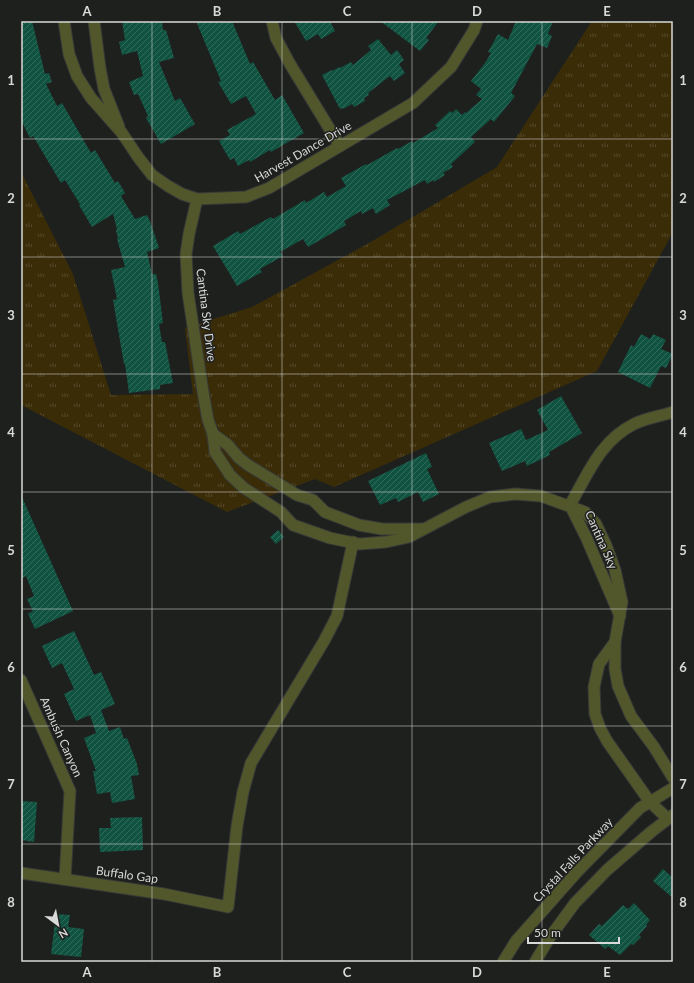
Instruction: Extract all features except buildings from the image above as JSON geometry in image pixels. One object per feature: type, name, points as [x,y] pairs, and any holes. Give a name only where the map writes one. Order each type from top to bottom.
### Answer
[{"type":"street","name":"Harvest Dance Drive","points":[[64,21],[69,54],[77,76],[91,98],[122,133],[152,175],[182,194],[197,199],[246,197],[269,188],[413,103],[451,67],[474,30],[476,21]]},
{"type":"street","name":"Harvest Dance Drive","points":[[94,21],[104,89],[122,133]]},
{"type":"street","points":[[272,21],[276,38],[290,64],[340,146]]},
{"type":"street","name":"Cantina Sky Drive","points":[[197,199],[188,234],[186,276],[202,392],[208,420],[213,434],[215,452],[230,475],[244,488],[281,512],[293,525],[330,538],[359,544],[386,542],[409,538],[466,507],[490,497],[515,494],[541,496],[570,505]]},
{"type":"street","points":[[570,505],[595,460],[607,444],[635,423],[673,412]]},
{"type":"street","name":"Cantina Sky Drive","points":[[213,434],[228,445],[239,458],[248,465],[298,495],[313,500],[325,512],[359,525],[382,529],[424,529]]},
{"type":"street","name":"Cantina Sky","points":[[570,505],[586,536],[620,616],[615,642],[615,669],[618,686],[631,716],[654,747],[673,778]]},
{"type":"street","name":"Buffalo Gap","points":[[21,873],[164,894],[228,907],[239,812],[251,763],[324,641],[337,616],[353,542]]},
{"type":"street","name":"Cantina Sky","points":[[615,642],[599,664],[594,687],[595,714],[607,741],[650,802],[670,816]]},
{"type":"street","name":"Ambush Canyon","points":[[21,680],[70,791],[65,879]]},
{"type":"street","name":"Crystal Falls Parkway","points":[[503,962],[516,941],[576,872],[640,808],[673,788]]},
{"type":"street","points":[[535,962],[550,936],[575,903],[607,870],[670,816]]},
{"type":"green space","points":[[592,21],[673,21],[673,232],[597,371],[334,487],[315,479],[227,512],[21,405],[21,172],[73,274],[111,395],[193,394],[185,328],[252,307],[369,243],[497,167]]}]
